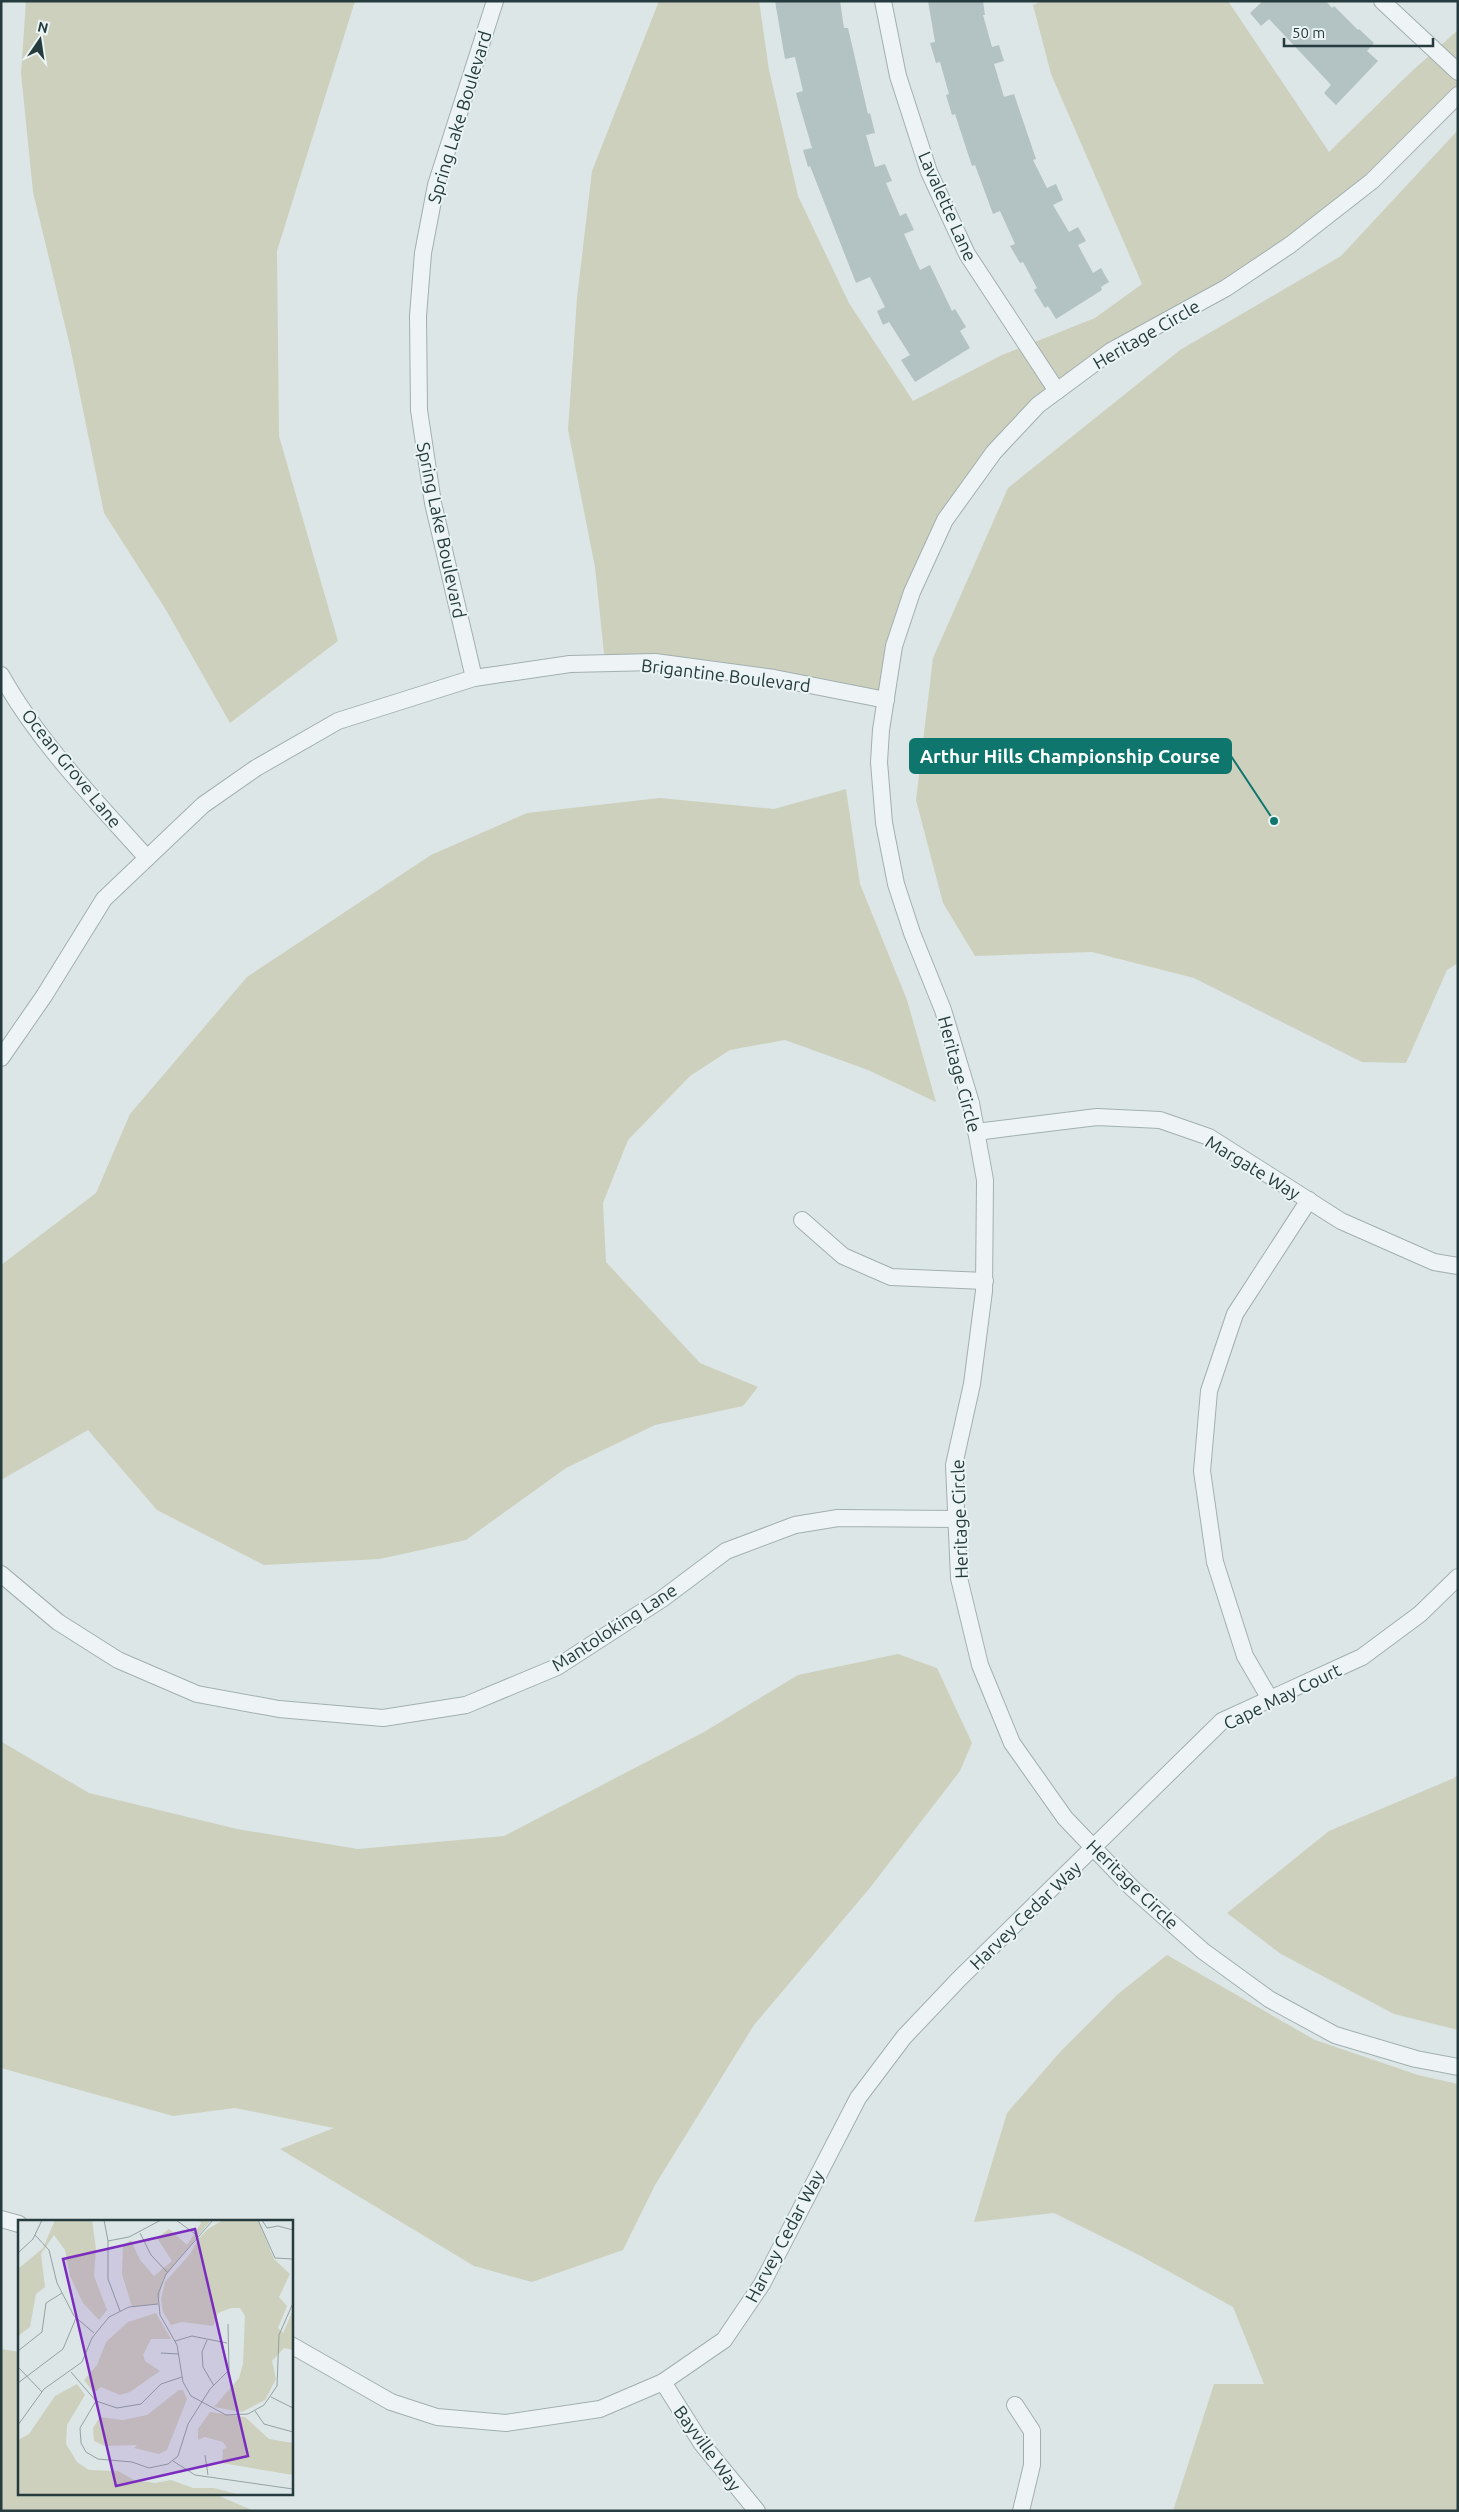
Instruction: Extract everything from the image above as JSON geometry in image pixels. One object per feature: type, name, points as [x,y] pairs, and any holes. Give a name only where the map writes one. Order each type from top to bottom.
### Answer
[{"type":"street","name":"Spring Lake Boulevard","points":[[474,678],[432,502],[419,410],[418,316],[423,253],[436,185],[495,1]]},
{"type":"street","name":"Lavalette Lane","points":[[883,1],[898,76],[929,172],[967,254],[1057,391]]},
{"type":"street","points":[[1382,1],[1458,72]]},
{"type":"street","name":"Heritage Circle","points":[[1458,95],[1372,181],[1290,245],[1226,288],[1111,351],[1038,405],[994,452],[945,520],[912,592],[894,646],[881,730],[880,762],[884,822],[896,884],[912,933],[943,1010],[971,1103],[985,1180],[985,1281],[972,1384],[954,1465],[959,1578],[980,1665],[1012,1743],[1065,1818],[1132,1888],[1203,1951],[1269,1999],[1334,2035],[1416,2059],[1458,2067]]},
{"type":"street","name":"Brigantine Boulevard","points":[[1,1058],[44,996],[104,899],[202,806],[256,768],[338,722],[474,678],[570,664],[655,662],[774,678],[886,700]]},
{"type":"street","name":"Ocean Grove Lane","points":[[1,675],[15,699],[83,787],[148,858]]},
{"type":"street","name":"Margate Way","points":[[976,1132],[1098,1117],[1160,1120],[1209,1137],[1342,1221],[1434,1262],[1458,1266]]},
{"type":"street","points":[[1270,1699],[1245,1656],[1215,1562],[1202,1471],[1209,1391],[1234,1314],[1309,1200]]},
{"type":"street","points":[[802,1220],[843,1256],[891,1277],[985,1281]]},
{"type":"street","name":"Mantoloking Lane","points":[[1,1574],[58,1622],[118,1660],[197,1694],[279,1709],[383,1718],[466,1705],[557,1667],[662,1598],[726,1551],[794,1525],[838,1518],[957,1519]]},
{"type":"street","name":"Cape May Court","points":[[1094,1848],[1222,1721],[1362,1657],[1420,1614],[1458,1577]]},
{"type":"street","name":"Harvey Cedar Way","points":[[292,2345],[391,2402],[446,2418],[506,2424],[600,2409],[663,2382],[724,2340],[762,2284],[858,2098],[904,2037],[959,1979],[1094,1848]]},
{"type":"street","points":[[1,2219],[18,2224]]},
{"type":"street","name":"Bayville Way","points":[[663,2382],[702,2444],[757,2511]]},
{"type":"street","points":[[1015,2405],[1032,2431],[1032,2465],[1021,2511]]},
{"type":"green space","points":[[26,1],[355,1],[277,251],[279,436],[338,641],[230,723],[166,610],[104,513],[70,346],[33,192],[21,73]]},
{"type":"green space","points":[[659,1],[759,1],[769,70],[798,196],[849,303],[913,401],[1002,355],[1095,318],[1142,284],[1051,74],[1033,5],[1043,1],[1228,1],[1329,152],[1412,71],[1458,30],[1458,95],[1290,245],[1111,351],[994,452],[912,592],[886,700],[605,663],[595,567],[568,430],[577,298],[592,171]]},
{"type":"green space","points":[[1458,130],[1458,963],[1447,970],[1406,1063],[1362,1062],[1194,978],[1092,952],[975,956],[943,903],[916,800],[933,658],[1008,488],[1180,350],[1341,256]]},
{"type":"green space","points":[[846,789],[860,884],[907,1000],[936,1102],[868,1070],[785,1040],[730,1050],[690,1076],[628,1140],[603,1203],[606,1262],[700,1363],[758,1387],[743,1406],[655,1425],[566,1468],[466,1540],[380,1559],[264,1565],[157,1510],[88,1430],[1,1480],[1,1265],[96,1193],[130,1114],[247,977],[431,855],[527,813],[660,798],[774,809]]},
{"type":"green space","points":[[898,1654],[937,1668],[972,1743],[960,1771],[869,1889],[754,2025],[655,2185],[623,2250],[532,2282],[474,2266],[280,2149],[334,2128],[235,2108],[173,2116],[1,2068],[2,1742],[89,1793],[237,1829],[358,1849],[504,1836],[704,1732],[798,1675]]},
{"type":"green space","points":[[1458,1774],[1458,2030],[1394,2014],[1281,1954],[1227,1913],[1329,1831],[1454,1778]]},
{"type":"green space","points":[[1167,1955],[1315,2040],[1418,2075],[1458,2084],[1458,2511],[1173,2511],[1214,2384],[1264,2384],[1233,2307],[1139,2255],[1054,2213],[974,2222],[1007,2113],[1061,2051],[1118,1994]]},
{"type":"green space","points":[[1,2349],[18,2352],[18,2494],[214,2494],[254,2511],[1,2511]]},
{"type":"building","points":[[775,1],[840,1],[844,28],[848,28],[868,114],[870,113],[875,133],[866,135],[875,167],[885,164],[892,181],[886,183],[900,216],[906,213],[914,230],[904,234],[920,270],[930,265],[952,311],[955,309],[966,327],[960,331],[970,348],[915,382],[901,360],[910,355],[889,322],[883,325],[877,311],[885,307],[870,277],[856,283],[810,166],[808,167],[803,150],[812,148],[796,93],[803,91],[795,57],[785,59]]},
{"type":"building","points":[[928,1],[983,1],[985,15],[983,15],[992,47],[999,45],[1004,61],[994,64],[1004,97],[1014,94],[1036,159],[1033,160],[1047,188],[1056,184],[1063,200],[1053,205],[1069,232],[1078,227],[1086,241],[1078,245],[1093,273],[1101,268],[1109,282],[1101,287],[1102,290],[1056,319],[1048,306],[1045,308],[1034,290],[1037,288],[1023,262],[1020,263],[1010,246],[1015,244],[1000,211],[993,214],[975,165],[972,166],[955,114],[952,115],[946,95],[949,94],[940,62],[936,63],[930,43],[935,42]]},
{"type":"building","points":[[1263,1],[1326,1],[1332,8],[1334,6],[1374,43],[1367,51],[1378,61],[1336,105],[1324,93],[1331,85],[1318,71],[1269,19],[1261,26],[1250,13]]},
{"type":"place","name":"Arthur Hills Championship Course","points":[[1274,821]]}]
